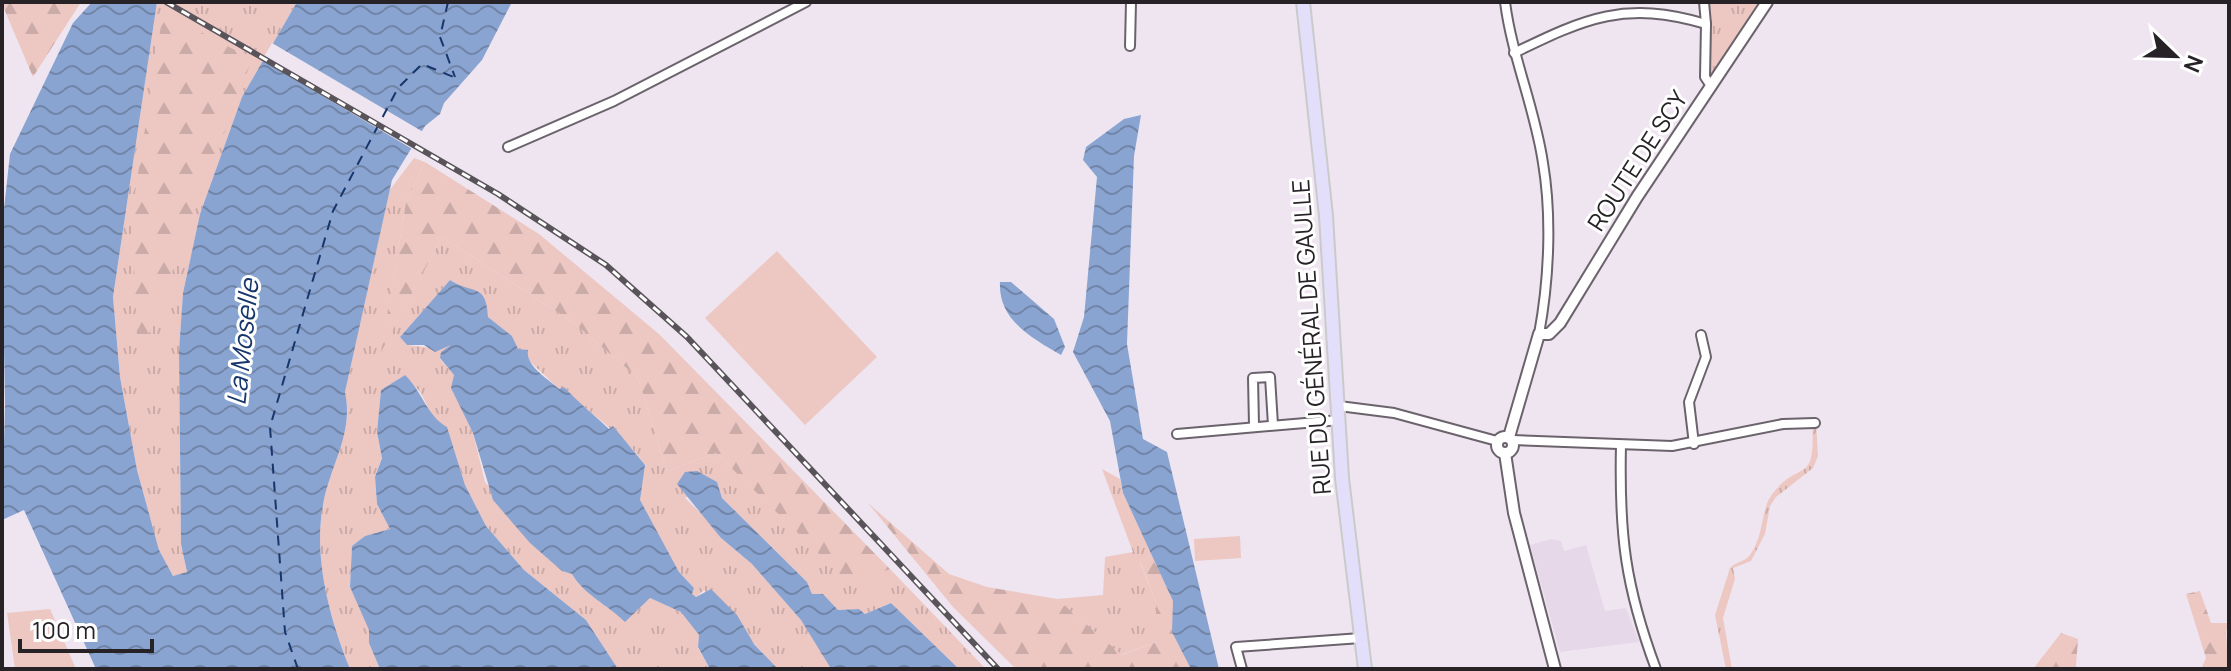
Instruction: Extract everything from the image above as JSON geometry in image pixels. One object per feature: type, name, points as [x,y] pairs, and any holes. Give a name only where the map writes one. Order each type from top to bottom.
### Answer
[{"type":"main road","name":"RUE DU GÉNÉRAL DE GAULLE","points":[[1303,2],[1326,216],[1341,420],[1342,478],[1365,669]]},
{"type":"street","points":[[508,147],[614,101],[806,2]]},
{"type":"street","points":[[1130,46],[1131,2]]},
{"type":"street","points":[[1505,2],[1514,53],[1544,172],[1546,272],[1539,334],[1510,438],[1513,447],[1505,453]]},
{"type":"street","points":[[1704,2],[1705,77],[1711,86]]},
{"type":"street","name":"ROUTE DE SCY","points":[[1539,334],[1549,334],[1560,323],[1617,228],[1767,2]]},
{"type":"street","points":[[1514,53],[1592,14],[1613,9],[1668,11],[1706,24]]},
{"type":"street","points":[[1694,444],[1689,402],[1706,357],[1701,335]]},
{"type":"street","points":[[1254,425],[1253,378],[1270,377],[1273,425]]},
{"type":"street","points":[[1339,406],[1385,411],[1497,441],[1510,438],[1621,445],[1694,444],[1783,424],[1815,423]]},
{"type":"street","points":[[1177,434],[1254,425],[1341,420]]},
{"type":"street","points":[[1497,441],[1497,449],[1505,453]]},
{"type":"street","points":[[1621,445],[1620,533],[1635,612],[1656,669]]},
{"type":"street","points":[[1505,453],[1514,513],[1555,669]]},
{"type":"street","points":[[1242,669],[1236,647],[1361,638]]},
{"type":"shaded area","points":[[1551,539],[1561,541],[1564,551],[1586,545],[1605,611],[1626,608],[1639,642],[1560,652],[1530,545]]},
{"type":"green space","points":[[81,2],[33,77],[2,4]]},
{"type":"green space","points":[[157,2],[297,2],[242,97],[200,214],[183,293],[179,351],[181,544],[187,573],[173,576],[159,550],[137,470],[120,377],[113,297]]},
{"type":"green space","points":[[1709,2],[1759,2],[1711,76],[1708,73]]},
{"type":"green space","points":[[163,12],[252,59],[138,363],[132,213]]},
{"type":"green space","points":[[414,158],[425,162],[406,202],[382,349],[442,237],[574,323],[638,378],[667,471],[716,453],[851,584],[890,569],[986,669],[959,669],[891,603],[865,614],[859,609],[838,610],[823,594],[812,594],[807,582],[722,498],[717,482],[685,498],[714,526],[721,538],[752,564],[801,620],[835,669],[778,669],[704,590],[696,597],[692,594],[694,588],[679,572],[639,500],[645,465],[636,454],[617,434],[564,388],[560,390],[517,349],[512,336],[488,317],[479,297],[450,280],[400,337],[407,345],[431,348],[451,345],[440,359],[454,375],[452,388],[473,433],[485,482],[562,571],[572,574],[590,594],[625,621],[650,598],[682,612],[699,635],[698,648],[710,669],[618,669],[586,620],[524,570],[486,526],[465,485],[447,428],[435,422],[421,393],[405,375],[381,390],[377,432],[382,457],[375,477],[377,504],[390,529],[365,536],[352,546],[350,587],[370,630],[369,643],[380,669],[350,669],[325,589],[320,526],[326,490],[344,436],[345,392],[389,191]]},
{"type":"green space","points":[[425,162],[539,234],[659,334],[890,569],[851,585],[716,453],[667,471],[638,378],[574,323],[442,237],[381,352],[406,202]]},
{"type":"green space","points":[[777,251],[877,357],[805,425],[705,318]]},
{"type":"green space","points":[[1812,421],[1816,421],[1818,456],[1813,468],[1776,497],[1770,506],[1765,534],[1751,561],[1733,568],[1735,579],[1723,618],[1732,669],[1726,669],[1715,615],[1730,568],[1748,557],[1755,548],[1771,496],[1781,484],[1808,465],[1813,442]]},
{"type":"green space","points":[[1102,469],[1120,479],[1123,493],[1152,555],[1140,562],[1156,603],[1156,642],[1121,655],[1057,599],[1103,595],[1105,557],[1133,552]]},
{"type":"green space","points":[[868,503],[949,574],[987,587],[1057,599],[1122,655],[1156,642],[1156,603],[1140,561],[1152,555],[1173,601],[1173,632],[1191,669],[1016,669],[953,607]]},
{"type":"green space","points":[[1240,536],[1241,558],[1195,561],[1194,539]]},
{"type":"green space","points":[[2200,591],[2211,623],[2229,623],[2226,632],[2229,669],[2201,669],[2206,658],[2186,594]]},
{"type":"green space","points":[[50,609],[76,669],[15,669],[7,613]]},
{"type":"green space","points":[[2061,633],[2078,639],[2076,666],[2079,669],[2033,669]]},
{"type":"water","name":"La Moselle","points":[[92,2],[157,2],[113,297],[120,377],[137,470],[159,550],[173,576],[187,572],[181,544],[179,351],[183,293],[200,214],[242,97],[297,2],[512,2],[482,60],[444,103],[440,114],[425,126],[392,180],[345,392],[344,436],[326,490],[320,525],[325,588],[350,669],[96,669],[24,510],[2,520],[5,405],[2,227],[10,154],[73,23]]},
{"type":"water","points":[[1141,115],[1134,156],[1127,344],[1143,439],[1167,452],[1219,669],[1191,669],[1172,632],[1173,601],[1123,493],[1110,421],[1073,352],[1084,317],[1097,177],[1083,160],[1086,147],[1124,119]]},
{"type":"water","points":[[450,280],[481,294],[488,317],[512,336],[518,349],[528,350],[530,361],[538,372],[559,389],[564,387],[609,429],[613,426],[645,465],[640,500],[679,572],[694,588],[692,594],[696,597],[711,589],[737,615],[754,644],[778,669],[710,669],[698,647],[699,635],[681,612],[650,598],[625,622],[583,588],[572,574],[562,571],[530,543],[493,500],[473,433],[451,388],[454,375],[440,358],[441,352],[451,345],[435,352],[424,345],[407,345],[400,337]]},
{"type":"water","points":[[1000,282],[1011,282],[1054,319],[1065,347],[1061,355],[1028,334],[1011,317],[1001,295]]},
{"type":"water","points":[[405,375],[434,416],[447,427],[465,485],[486,526],[524,570],[586,620],[618,669],[380,669],[369,643],[369,630],[350,587],[352,546],[365,536],[390,529],[377,504],[375,477],[382,458],[377,432],[381,390]]},
{"type":"water","points":[[697,471],[717,482],[722,498],[807,582],[812,594],[823,594],[838,610],[859,609],[865,614],[891,603],[959,669],[830,667],[801,620],[752,564],[721,538],[677,484],[685,472]]},
{"type":"pier","points":[[272,43],[425,133],[414,150],[262,60]]},
{"type":"ferry route","points":[[448,2],[440,37],[455,77]]},
{"type":"ferry route","points":[[298,669],[285,632],[270,427],[333,211],[398,88],[422,64],[456,78]]},
{"type":"railway","points":[[166,2],[498,194],[606,265],[687,337],[998,669]]}]
